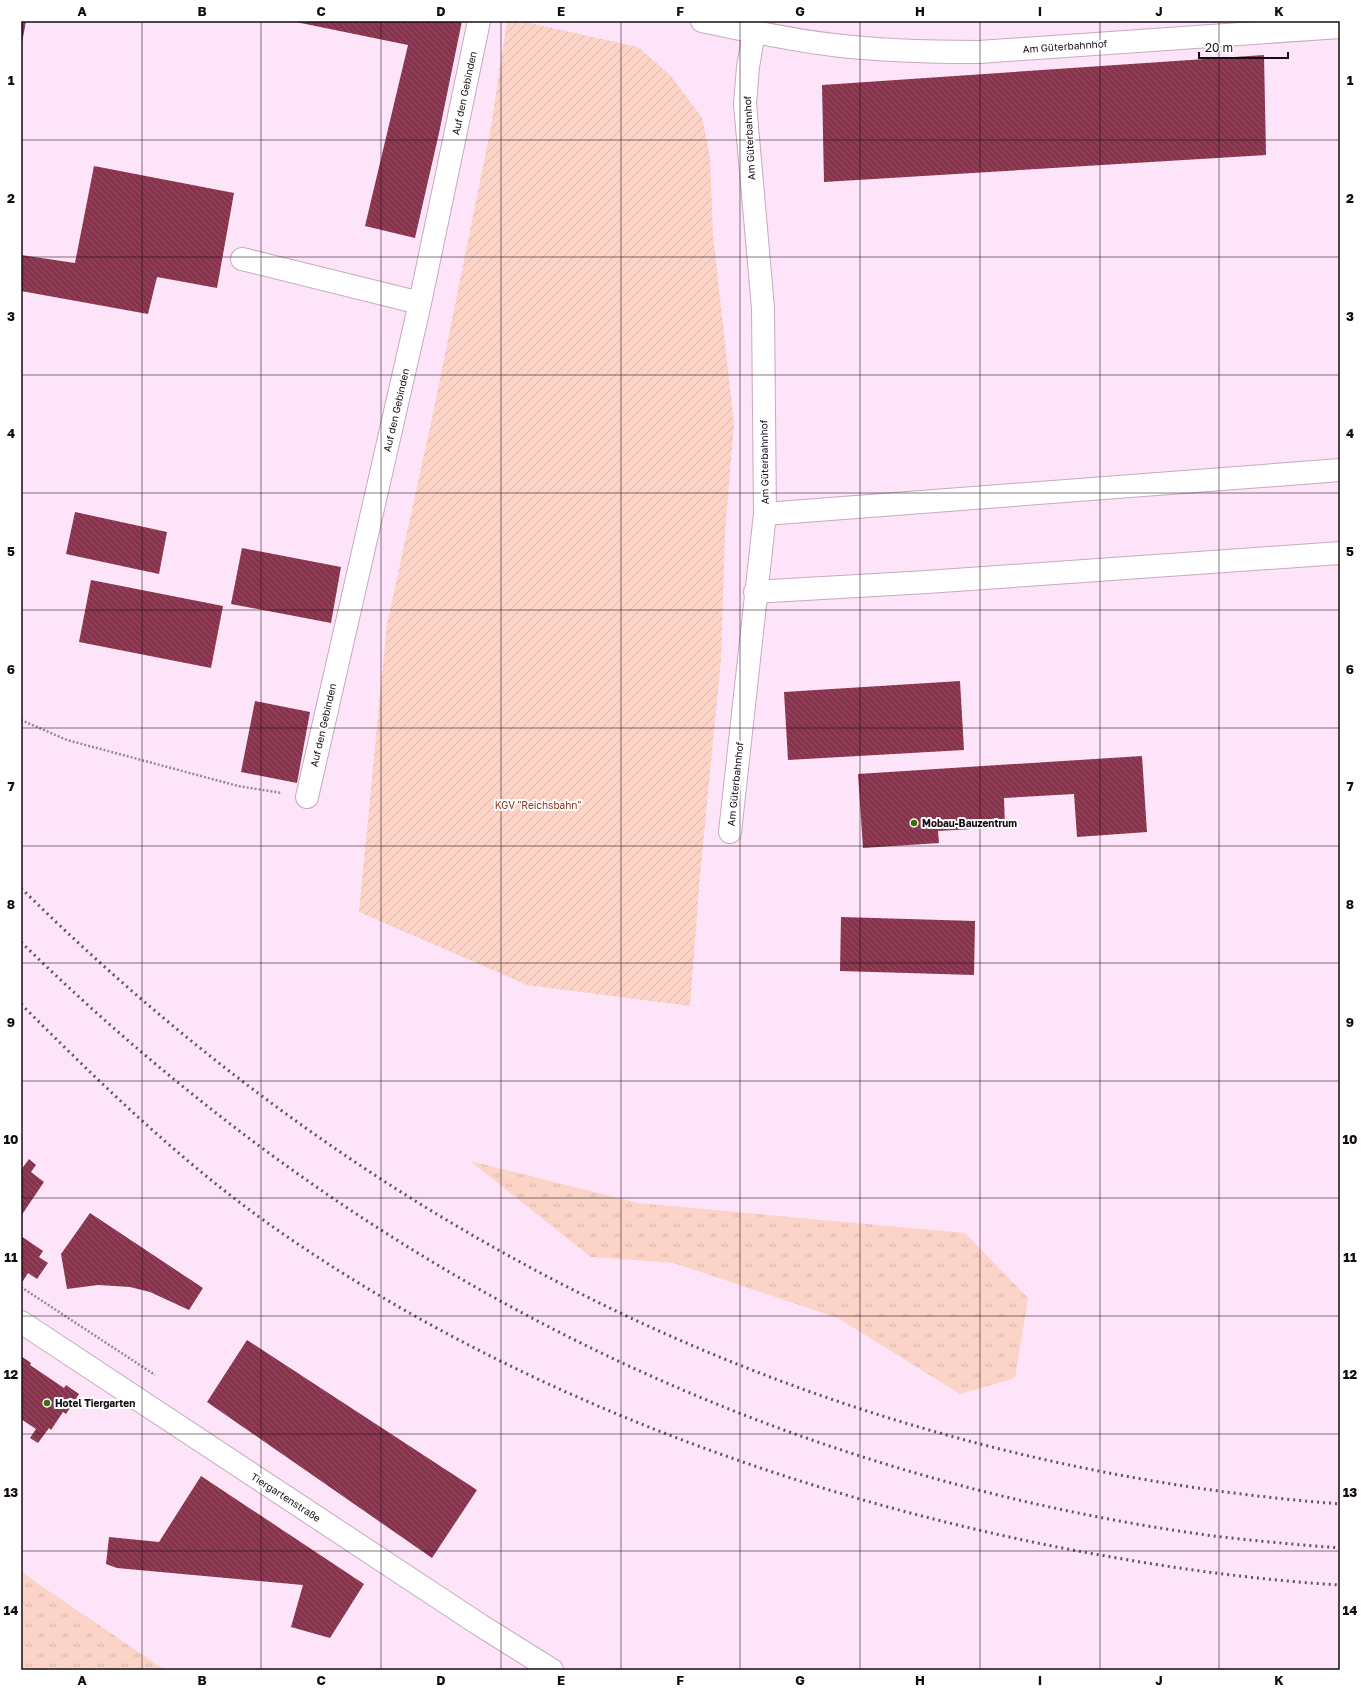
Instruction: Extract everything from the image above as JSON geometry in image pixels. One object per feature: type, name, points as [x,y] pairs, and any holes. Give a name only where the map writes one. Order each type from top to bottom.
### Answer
[{"type":"street","name":"Auf den Gebinden","points":[[307,797],[420,303],[479,21]]},
{"type":"street","points":[[702,21],[754,32]]},
{"type":"street","name":"Am Güterbahnhof","points":[[730,832],[755,592],[765,514],[763,308],[745,104],[748,67],[754,32],[832,45],[870,49],[979,52],[1340,27]]},
{"type":"street","points":[[242,259],[420,303]]},
{"type":"street","points":[[765,514],[1340,470]]},
{"type":"street","points":[[755,592],[935,582],[1340,553]]},
{"type":"street","name":"Tiergartenstraße","points":[[21,1322],[552,1670]]},
{"type":"path","points":[[21,720],[67,740],[238,786],[307,797]]},
{"type":"path","points":[[21,1287],[155,1374]]},
{"type":"green space","name":"KGV \"Reichsbahn\"","points":[[507,21],[520,21],[638,47],[671,76],[702,118],[710,157],[713,234],[734,424],[725,533],[721,659],[700,876],[690,1006],[527,985],[359,912],[387,624],[434,409],[491,127]]},
{"type":"green space","points":[[470,1161],[638,1203],[965,1233],[1028,1298],[1015,1378],[960,1394],[838,1318],[674,1263],[591,1257]]},
{"type":"green space","points":[[21,1571],[40,1585],[165,1670],[21,1670]]},
{"type":"building","points":[[21,21],[26,21],[22,43],[21,43]]},
{"type":"building","points":[[291,21],[462,21],[439,133],[415,238],[365,226],[408,45]]},
{"type":"building","points":[[1264,55],[1266,155],[824,182],[822,85]]},
{"type":"building","points":[[94,166],[234,193],[217,288],[157,277],[148,314],[21,291],[21,255],[75,263]]},
{"type":"building","points":[[75,512],[167,532],[159,574],[66,554]]},
{"type":"building","points":[[242,548],[341,567],[331,623],[231,604]]},
{"type":"building","points":[[91,580],[223,606],[211,668],[79,642]]},
{"type":"building","points":[[960,681],[964,750],[788,760],[784,692]]},
{"type":"building","points":[[255,701],[310,712],[297,783],[241,772]]},
{"type":"building","points":[[1142,756],[1147,832],[1077,837],[1074,794],[1004,798],[1005,827],[938,831],[939,843],[863,848],[858,774]]},
{"type":"building","points":[[841,917],[975,921],[974,975],[840,971]]},
{"type":"building","points":[[29,1159],[36,1165],[31,1172],[44,1182],[21,1216],[21,1170]]},
{"type":"building","points":[[90,1213],[203,1288],[189,1310],[150,1292],[130,1287],[98,1285],[67,1289],[61,1254]]},
{"type":"building","points":[[21,1236],[43,1251],[39,1257],[48,1263],[37,1279],[28,1273],[23,1281],[21,1279]]},
{"type":"building","points":[[247,1340],[477,1490],[432,1558],[207,1402]]},
{"type":"building","name":"Hotel Tiergarten","points":[[21,1356],[31,1363],[30,1365],[64,1388],[66,1385],[79,1394],[66,1414],[63,1412],[51,1430],[49,1428],[38,1443],[30,1438],[36,1429],[21,1419]]},
{"type":"building","points":[[201,1476],[364,1584],[330,1638],[291,1627],[303,1585],[117,1568],[106,1564],[109,1537],[159,1542]]},
{"type":"railway","points":[[21,888],[161,1016],[308,1130],[463,1230],[625,1315],[794,1386],[970,1441],[1152,1481],[1340,1504]]},
{"type":"railway","points":[[21,942],[146,1056],[278,1160],[415,1252],[559,1332],[708,1401],[864,1457],[1025,1501],[1192,1533],[1247,1540],[1340,1548]]},
{"type":"railway","points":[[21,1004],[112,1093],[144,1122],[208,1178],[276,1229],[363,1286],[454,1337],[548,1384],[645,1426],[744,1463],[845,1495],[946,1522],[1047,1545],[1192,1570],[1266,1579],[1340,1585]]},
{"type":"place","name":"Mobau-Bauzentrum","points":[[914,823]]},
{"type":"place","name":"Hotel Tiergarten","points":[[47,1403]]}]
